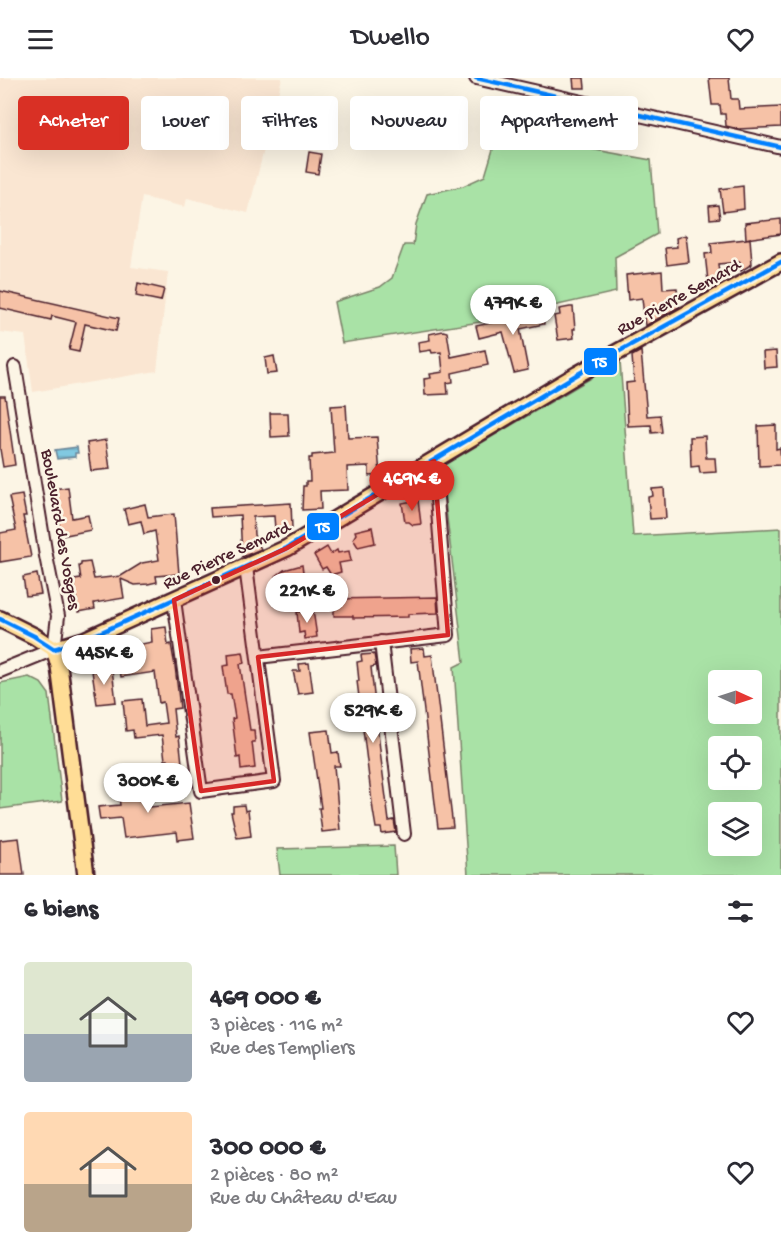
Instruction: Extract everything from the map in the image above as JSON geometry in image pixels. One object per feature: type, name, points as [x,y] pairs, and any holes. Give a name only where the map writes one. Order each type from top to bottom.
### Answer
[{"type":"main road","name":"Rue Pierre Semard","points":[[54,649],[84,640],[287,548],[578,374],[781,262]]},
{"type":"main road","points":[[0,619],[54,649]]},
{"type":"main road","name":"Boulevard des Vosges","points":[[54,649],[59,666],[87,875]]},
{"type":"street","points":[[476,78],[781,147]]},
{"type":"street","name":"Boulevard des Vosges","points":[[15,367],[58,616],[54,649]]},
{"type":"street","points":[[258,657],[448,635],[434,461]]},
{"type":"street","points":[[174,600],[201,791],[274,781],[246,567]]},
{"type":"street","points":[[381,642],[404,834]]},
{"type":"street","points":[[0,671],[54,649]]},
{"type":"highlighted area","points":[[434,461],[448,635],[258,657],[274,781],[201,791],[174,600],[287,548]]},
{"type":"shaded area","points":[[0,78],[282,78],[277,96],[241,96],[241,150],[264,150],[248,213],[187,198],[185,207],[142,197],[131,267],[168,272],[157,371],[33,392],[25,335],[0,332]]},
{"type":"green space","points":[[493,150],[596,150],[651,160],[657,234],[615,257],[616,292],[487,321],[342,343],[334,302],[380,287],[392,278],[404,245],[413,245],[416,224],[427,194],[463,186],[485,176]]},
{"type":"green space","points":[[620,361],[633,536],[781,528],[781,875],[468,875],[454,667],[464,662],[441,467]]},
{"type":"green space","points":[[29,677],[41,683],[49,694],[62,801],[0,809],[0,683]]},
{"type":"green space","points":[[394,846],[396,875],[280,875],[277,849]]},
{"type":"water","points":[[77,447],[78,453],[75,453],[75,457],[57,459],[55,450]]},
{"type":"building","points":[[573,78],[584,78],[585,88],[574,88]]},
{"type":"building","points":[[709,78],[729,78],[731,99],[738,99],[739,109],[781,107],[781,127],[738,129],[726,126],[725,114],[721,114],[720,105],[712,105]]},
{"type":"building","points":[[309,152],[321,154],[318,174],[306,172]]},
{"type":"building","points":[[743,186],[744,209],[723,212],[720,189]]},
{"type":"building","points":[[718,205],[720,218],[710,219],[709,206]]},
{"type":"building","points":[[781,219],[781,234],[750,238],[752,264],[741,271],[740,262],[718,264],[720,283],[709,290],[705,254],[712,253],[711,243],[746,239],[745,223]]},
{"type":"building","points":[[686,235],[689,262],[667,265],[665,248],[677,247],[676,238]]},
{"type":"building","points":[[662,271],[663,289],[677,288],[679,307],[645,326],[642,298],[628,300],[626,275]]},
{"type":"building","points":[[138,283],[164,289],[161,301],[136,296]]},
{"type":"building","points":[[0,291],[119,318],[116,331],[85,324],[79,352],[69,350],[76,322],[52,316],[51,320],[0,308]]},
{"type":"building","points":[[573,307],[574,338],[558,340],[554,316],[560,315],[559,309]]},
{"type":"building","points":[[542,312],[544,324],[520,329],[528,370],[514,373],[503,332],[479,338],[476,326]]},
{"type":"building","points":[[447,332],[451,357],[485,350],[488,365],[452,373],[453,382],[447,383],[448,394],[425,395],[424,379],[431,378],[430,374],[443,372],[441,352],[432,353],[431,350],[419,352],[418,342],[430,340],[429,334]]},
{"type":"building","points":[[641,351],[647,416],[660,415],[662,432],[652,433],[651,425],[628,426],[626,383],[634,382],[632,356]]},
{"type":"building","points":[[776,351],[777,367],[764,368],[763,352]]},
{"type":"building","points":[[274,356],[277,373],[267,374],[265,358]]},
{"type":"building","points":[[0,396],[5,396],[15,465],[3,467],[0,449]]},
{"type":"building","points":[[346,405],[348,438],[377,437],[380,475],[369,476],[369,466],[347,467],[348,490],[320,491],[321,509],[302,510],[303,486],[306,486],[306,481],[310,481],[309,458],[312,458],[312,455],[334,453],[331,406]]},
{"type":"building","points":[[270,413],[288,413],[289,436],[271,437]]},
{"type":"building","points":[[776,425],[776,449],[780,448],[781,465],[759,466],[758,426]]},
{"type":"building","points":[[705,436],[706,458],[715,458],[716,472],[700,473],[699,466],[691,467],[690,437]]},
{"type":"building","points":[[106,440],[110,469],[91,471],[87,443]]},
{"type":"building","points":[[68,487],[72,518],[88,515],[91,530],[61,536],[53,489]]},
{"type":"building","points":[[664,488],[666,518],[650,519],[648,497],[653,496],[652,489]]},
{"type":"building","points":[[22,495],[26,516],[23,516],[31,557],[0,562],[0,533],[16,530],[9,497]]},
{"type":"building","points":[[418,500],[421,524],[413,525],[405,522],[402,503]]},
{"type":"building","points":[[291,503],[292,528],[275,529],[274,516],[253,517],[254,535],[261,549],[242,557],[240,515],[211,517],[210,508]]},
{"type":"building","points":[[145,504],[148,517],[174,514],[179,574],[156,576],[157,582],[148,584],[135,585],[121,579],[124,598],[94,603],[95,609],[78,612],[74,580],[81,579],[79,566],[81,563],[90,562],[94,579],[121,576],[142,563],[159,560],[155,531],[144,534],[141,521],[128,524],[124,509]]},
{"type":"building","points":[[372,527],[375,543],[358,547],[353,539],[355,531]]},
{"type":"building","points":[[327,547],[331,554],[337,550],[338,553],[349,551],[351,561],[339,563],[341,572],[331,575],[326,567],[322,569],[314,555]]},
{"type":"building","points":[[302,565],[304,580],[298,582],[300,593],[284,597],[275,577],[284,570]]},
{"type":"building","points":[[37,574],[41,594],[26,596],[23,577]]},
{"type":"building","points":[[437,597],[438,613],[408,614],[408,617],[334,616],[334,599]]},
{"type":"building","points":[[313,610],[317,637],[305,639],[304,632],[299,633],[297,612]]},
{"type":"building","points":[[166,627],[168,645],[171,644],[175,666],[180,708],[173,709],[182,763],[169,765],[168,760],[165,760],[162,735],[134,738],[133,730],[126,731],[123,701],[142,699],[145,726],[166,723],[163,702],[159,703],[155,672],[121,677],[117,649],[152,642],[151,629]]},
{"type":"building","points":[[424,648],[425,656],[432,655],[453,827],[438,828],[418,661],[411,662],[410,649]]},
{"type":"building","points":[[243,652],[245,663],[240,664],[250,730],[254,730],[255,742],[252,742],[255,768],[241,770],[240,757],[237,758],[231,694],[227,694],[223,666],[229,665],[228,654]]},
{"type":"building","points":[[374,654],[376,666],[371,667],[381,759],[389,821],[394,820],[396,832],[382,834],[381,828],[376,828],[373,810],[357,681],[359,681],[357,662],[362,661],[361,655]]},
{"type":"building","points":[[309,663],[313,692],[298,694],[293,671],[300,671],[299,664]]},
{"type":"building","points":[[112,669],[116,702],[97,704],[92,671]]},
{"type":"building","points":[[329,730],[332,753],[338,752],[340,766],[334,766],[340,830],[322,832],[319,808],[321,808],[310,732]]},
{"type":"building","points":[[146,780],[150,807],[189,803],[194,838],[178,840],[177,832],[124,838],[121,818],[100,820],[98,807],[120,805],[117,784]]},
{"type":"building","points":[[244,805],[245,811],[248,810],[251,836],[237,838],[231,812],[233,812],[233,806]]},
{"type":"building","points":[[19,838],[24,875],[0,875],[0,840]]},
{"type":"transit line","name":"T5","points":[[476,78],[781,147]]},
{"type":"transit line","name":"T5","points":[[54,649],[84,640],[287,548],[578,374],[781,262]]},
{"type":"transit line","name":"T5","points":[[0,619],[54,649]]}]
